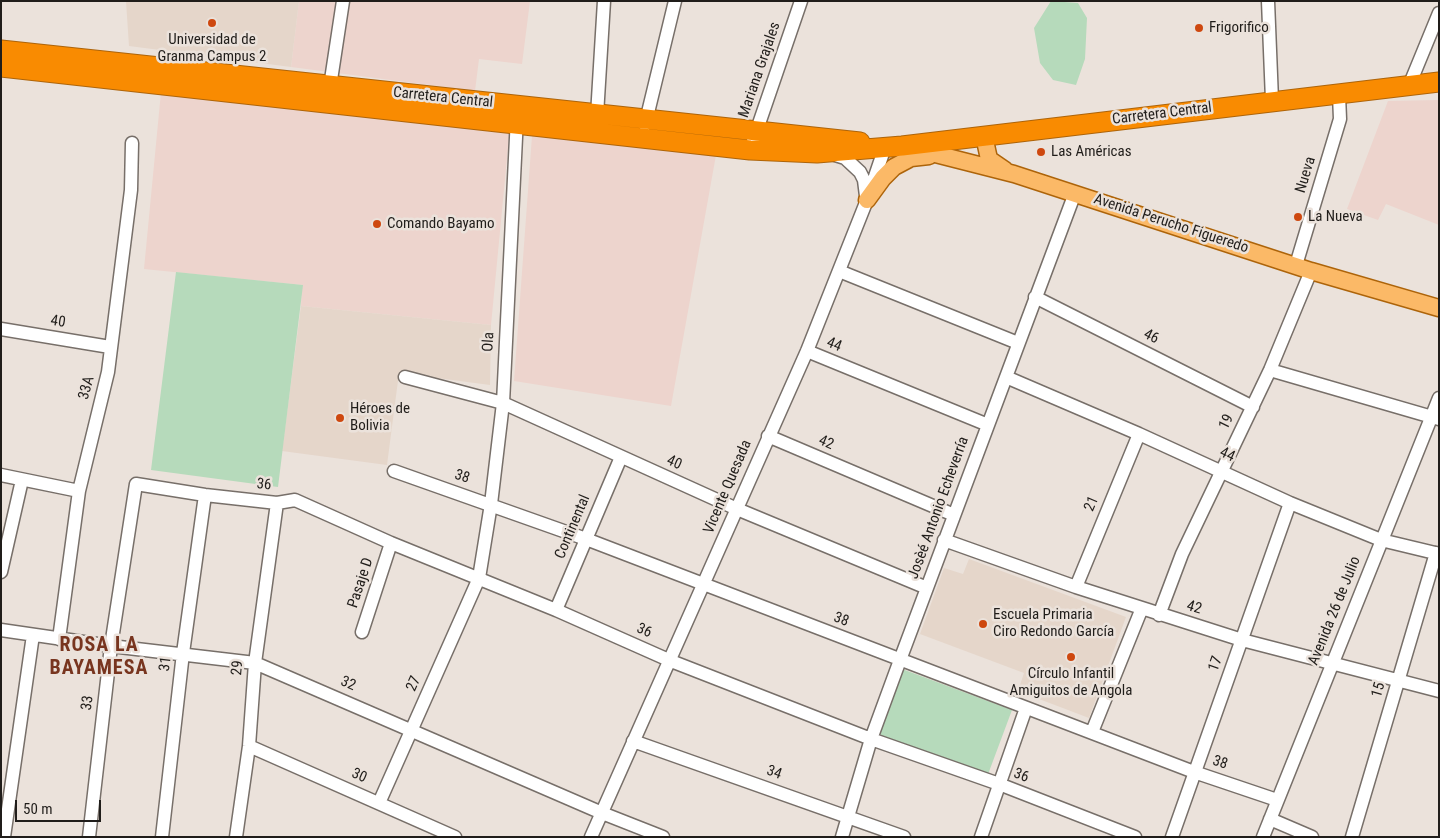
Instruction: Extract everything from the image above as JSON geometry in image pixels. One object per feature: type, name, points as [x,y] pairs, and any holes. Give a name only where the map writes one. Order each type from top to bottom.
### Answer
[{"type":"highway","name":"Carretera Central","points":[[1,50],[145,64],[329,94]]},
{"type":"highway","name":"Carretera Central","points":[[1,67],[329,94],[752,141],[817,153],[977,137],[1272,100],[1439,82]]},
{"type":"highway","name":"Carretera Central","points":[[517,115],[597,115],[645,129]]},
{"type":"highway","name":"Carretera Central","points":[[752,141],[834,138],[894,146]]},
{"type":"main road","points":[[977,165],[967,150],[977,137],[990,159],[997,166],[1014,174]]},
{"type":"main road","name":"Avenida Perucho Figueredo","points":[[894,146],[1014,174],[1304,268],[1439,308]]},
{"type":"main road","points":[[867,200],[888,172],[911,158],[951,158]]},
{"type":"street","points":[[329,94],[343,1]]},
{"type":"street","points":[[597,115],[604,1]]},
{"type":"street","points":[[645,129],[674,1]]},
{"type":"street","name":"Mariana Grajales","points":[[752,141],[801,1]]},
{"type":"street","points":[[1268,1],[1272,100]]},
{"type":"street","points":[[1409,86],[1439,13]]},
{"type":"street","name":"Nueva","points":[[1304,268],[1340,119],[1339,94]]},
{"type":"street","name":"Ola","points":[[478,578],[491,504],[503,403],[517,115]]},
{"type":"street","name":"33A","points":[[59,638],[79,491],[108,372],[131,190],[132,143]]},
{"type":"street","name":"Vicente Quesada","points":[[591,837],[632,741],[671,661],[768,436],[807,351],[867,200],[894,146]]},
{"type":"street","points":[[817,153],[834,154],[854,165],[864,180],[867,200]]},
{"type":"street","name":"Josèé Antonio Echeverría","points":[[842,837],[871,739],[1075,193]]},
{"type":"street","name":"19","points":[[1159,614],[1182,554],[1270,370],[1304,268]]},
{"type":"street","points":[[839,271],[1018,343]]},
{"type":"street","name":"46","points":[[1035,297],[1253,407]]},
{"type":"street","name":"40","points":[[1,329],[110,347]]},
{"type":"street","name":"44","points":[[807,351],[988,425]]},
{"type":"street","points":[[1270,370],[1435,418]]},
{"type":"street","name":"40","points":[[404,377],[503,403],[737,509],[927,588]]},
{"type":"street","name":"44","points":[[1006,377],[1222,470],[1290,503],[1381,540],[1438,553]]},
{"type":"street","name":"Avenida 26 de Julio","points":[[1263,837],[1381,540],[1435,418],[1439,398]]},
{"type":"street","name":"21","points":[[1076,587],[1139,434]]},
{"type":"street","name":"42","points":[[768,436],[954,515]]},
{"type":"street","name":"Continental","points":[[556,610],[621,457]]},
{"type":"street","name":"38","points":[[394,470],[586,539],[704,586],[1194,772],[1277,800]]},
{"type":"street","points":[[1,475],[79,491]]},
{"type":"street","points":[[1,572],[22,480]]},
{"type":"street","name":"36","points":[[136,484],[205,495],[277,503],[295,500],[391,543],[556,610],[671,661],[871,739],[999,784],[1135,837]]},
{"type":"street","name":"33","points":[[90,837],[111,646],[136,484]]},
{"type":"street","name":"31","points":[[162,837],[183,653],[205,495]]},
{"type":"street","name":"29","points":[[236,837],[249,746],[255,663],[277,503]]},
{"type":"street","name":"17","points":[[1172,837],[1290,503]]},
{"type":"street","name":"42","points":[[944,540],[1076,587],[1242,640],[1439,691]]},
{"type":"street","name":"Pasaje D","points":[[362,632],[391,543]]},
{"type":"street","name":"15","points":[[1352,837],[1438,553]]},
{"type":"street","name":"27","points":[[379,803],[478,578]]},
{"type":"street","points":[[1092,732],[1142,608]]},
{"type":"street","name":"32","points":[[1,630],[111,646],[255,663],[412,729],[602,813],[663,837]]},
{"type":"street","points":[[4,837],[33,635]]},
{"type":"street","points":[[981,837],[1026,708]]},
{"type":"street","name":"34","points":[[632,741],[904,837]]},
{"type":"street","name":"30","points":[[249,746],[455,837]]},
{"type":"street","points":[[1270,819],[1312,837]]},
{"type":"shaded area","name":"Universidad de Granma Campus 2","points":[[126,1],[299,1],[291,67],[129,46]]},
{"type":"shaded area","points":[[299,1],[530,1],[522,64],[479,59],[475,91],[291,67]]},
{"type":"shaded area","points":[[161,92],[510,127],[491,325],[301,306],[302,285],[144,269]]},
{"type":"shaded area","points":[[1439,100],[1439,225],[1386,204],[1378,220],[1347,209],[1388,101]]},
{"type":"shaded area","points":[[532,136],[716,155],[671,406],[514,381]]},
{"type":"shaded area","name":"Héroes de Bolivia","points":[[301,306],[491,325],[490,385],[399,373],[387,465],[282,451]]},
{"type":"shaded area","points":[[969,559],[1126,617],[1089,718],[1018,691],[1024,673],[920,634],[944,568],[963,574]]},
{"type":"green space","points":[[1051,1],[1078,3],[1087,18],[1085,59],[1076,85],[1053,80],[1040,63],[1034,28]]},
{"type":"green space","points":[[176,272],[303,285],[278,487],[151,470]]},
{"type":"green space","points":[[902,669],[1012,710],[987,777],[877,736]]},
{"type":"place","name":"Universidad de Granma Campus 2","points":[[212,23]]},
{"type":"place","name":"Frigorifico","points":[[1199,28]]},
{"type":"place","name":"Las Américas","points":[[1041,152]]},
{"type":"place","name":"La Nueva","points":[[1298,217]]},
{"type":"place","name":"Comando Bayamo","points":[[377,224]]},
{"type":"place","name":"Héroes de Bolivia","points":[[340,418]]},
{"type":"place","name":"Escuela Primaria Ciro Redondo García","points":[[983,624]]},
{"type":"place","name":"Círculo Infantil Amiguitos de Angola","points":[[1071,657]]},
{"type":"district","name":"ROSA LA BAYAMESA","points":[[99,658]]}]
